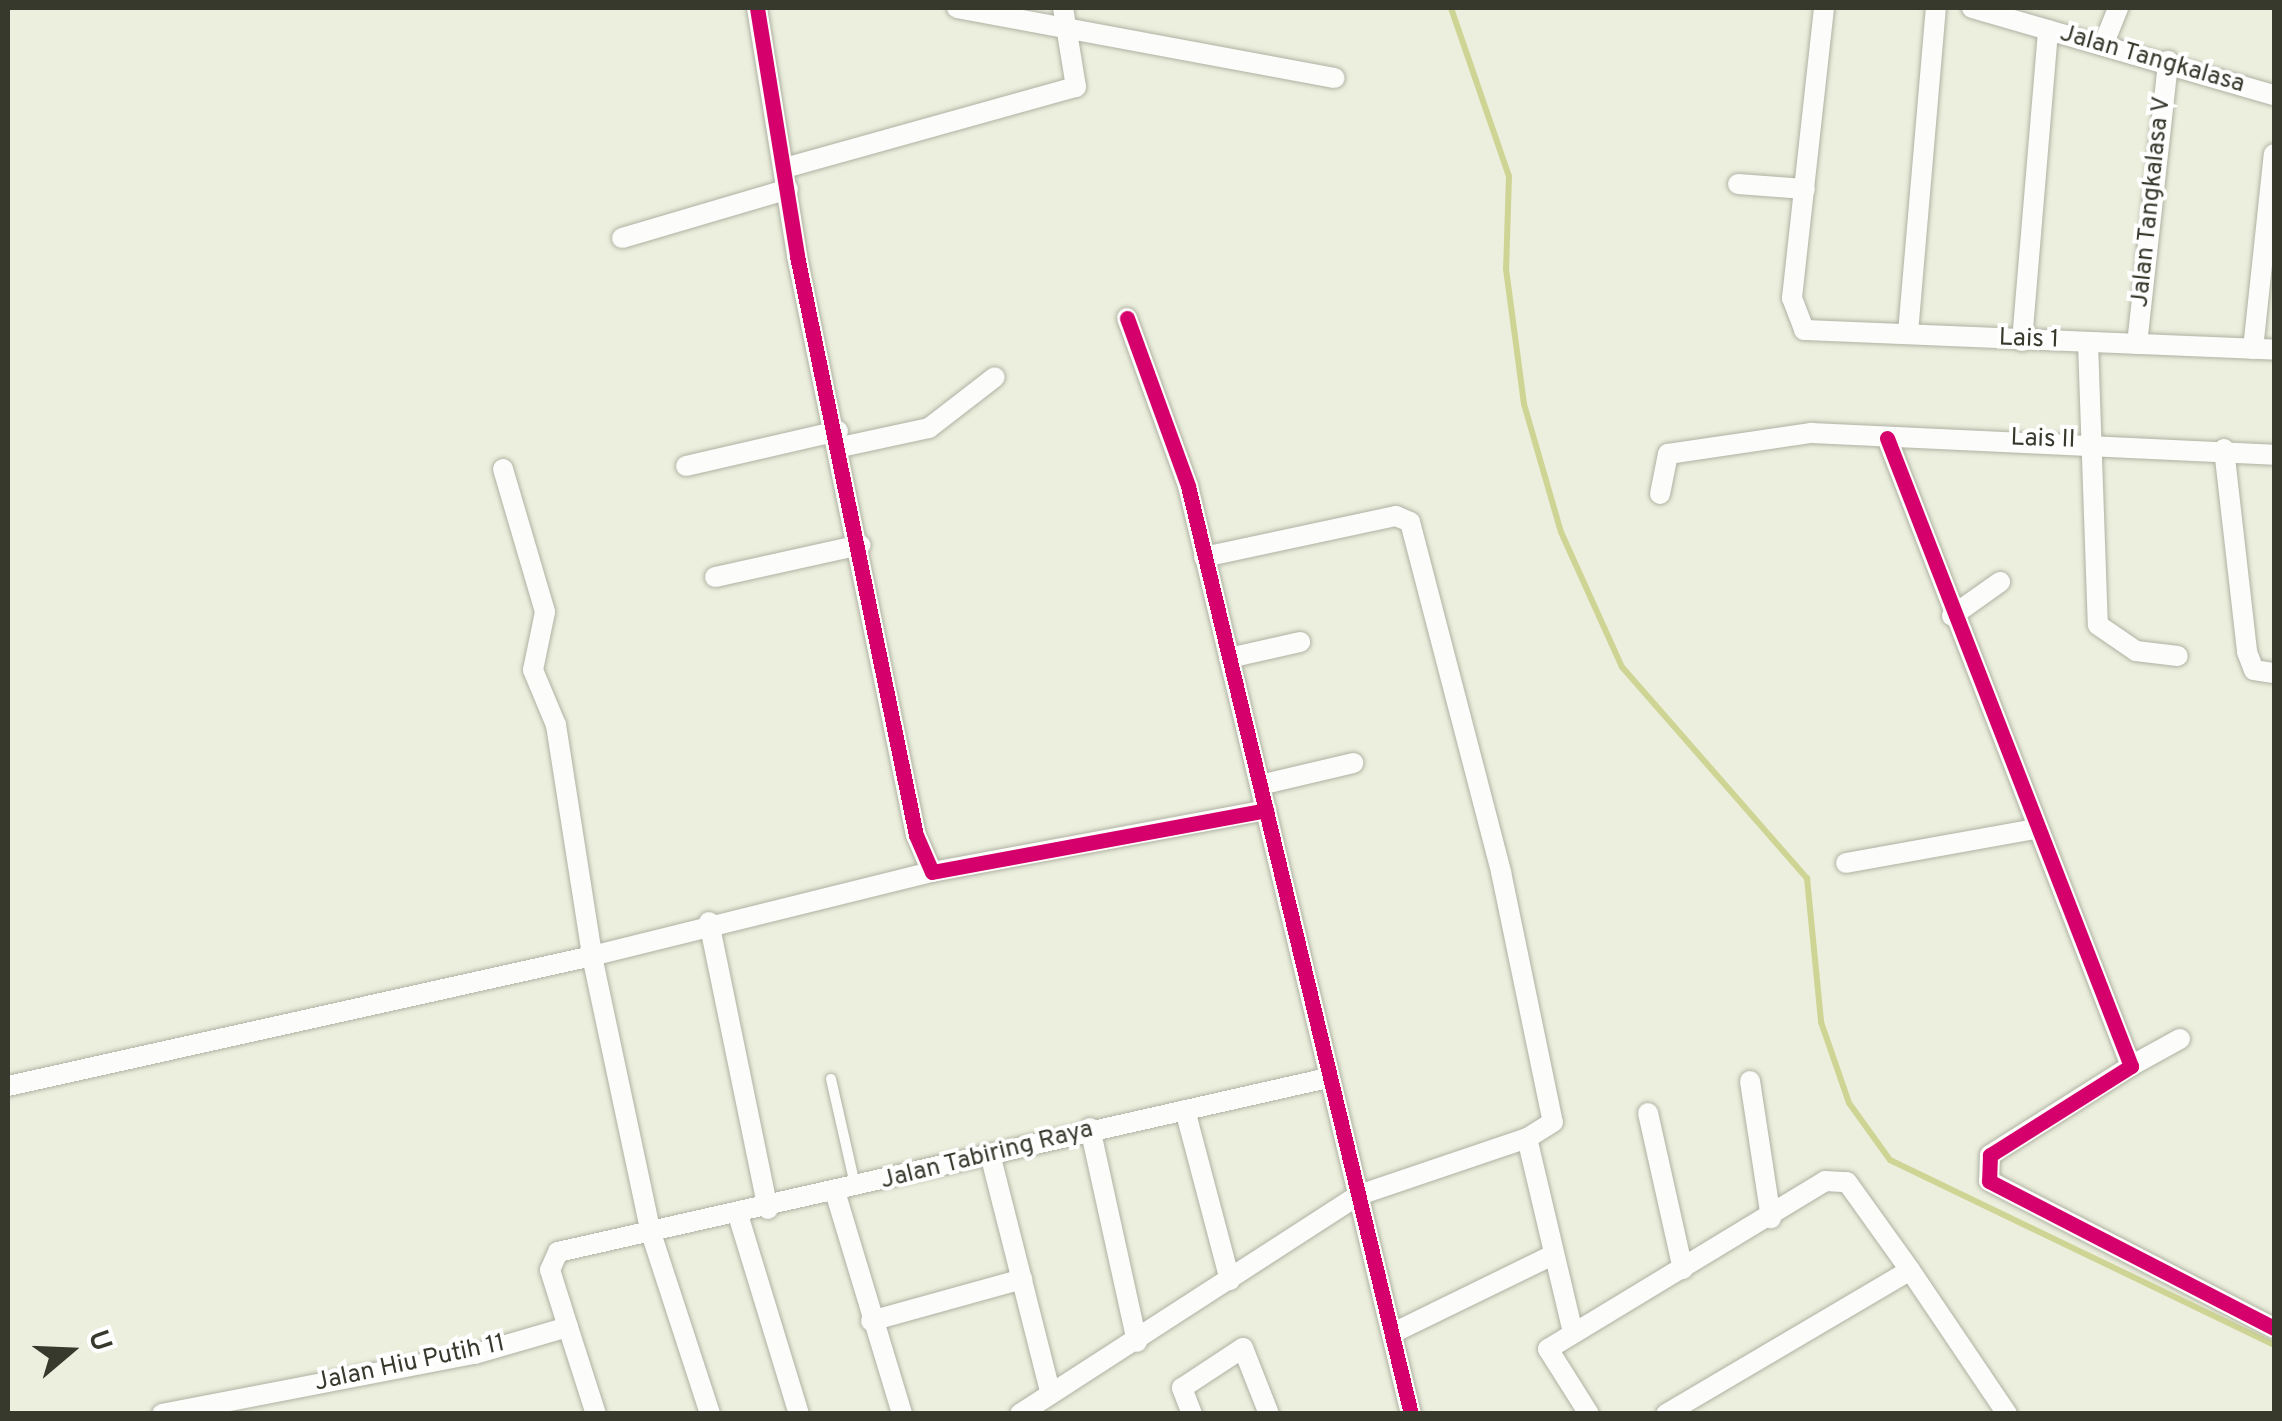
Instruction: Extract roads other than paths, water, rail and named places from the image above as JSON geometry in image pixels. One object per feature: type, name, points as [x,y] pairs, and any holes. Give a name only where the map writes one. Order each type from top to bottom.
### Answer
[{"type":"street","points":[[756,8],[788,190],[916,836],[932,872]]},
{"type":"street","points":[[958,8],[1335,78]]},
{"type":"street","points":[[785,168],[1076,86],[1063,8]]},
{"type":"street","points":[[1738,184],[1805,189],[1824,8]]},
{"type":"street","points":[[1908,333],[1936,8]]},
{"type":"street","name":"Jalan Tangkalasa","points":[[1972,8],[2168,61],[2274,96]]},
{"type":"street","points":[[2104,43],[2117,10]]},
{"type":"street","points":[[2022,341],[2048,30]]},
{"type":"street","name":"Jalan Tangkalasa V","points":[[2137,344],[2168,61]]},
{"type":"street","points":[[2264,350],[2274,154]]},
{"type":"street","name":"Lais 1","points":[[1805,189],[1794,314],[1804,330],[1826,334],[1908,333],[2264,350]]},
{"type":"street","points":[[622,238],[788,190]]},
{"type":"street","points":[[1127,318],[1204,557],[1266,810],[1323,1079],[1360,1194],[1411,1414]]},
{"type":"street","points":[[2088,342],[2098,625],[2136,651],[2178,656]]},
{"type":"street","points":[[686,466],[839,439],[929,428],[995,377]]},
{"type":"street","name":"Lais II","points":[[1660,494],[1668,454],[1811,433],[2089,442],[2274,455]]},
{"type":"street","points":[[1888,438],[1952,616],[2131,1066]]},
{"type":"street","points":[[2224,449],[2246,652],[2254,670],[2274,673]]},
{"type":"street","points":[[504,470],[545,612],[534,670],[556,725],[592,956],[652,1233],[710,1414]]},
{"type":"street","points":[[1020,1414],[1050,1391],[1137,1342],[1360,1194],[1527,1138],[1553,1122],[1501,872],[1410,522],[1396,516],[1204,557]]},
{"type":"street","points":[[715,578],[861,545]]},
{"type":"street","points":[[1952,616],[2000,582]]},
{"type":"street","points":[[1229,658],[1300,642]]},
{"type":"street","points":[[1260,785],[1353,764]]},
{"type":"street","points":[[8,1086],[592,956],[710,922],[932,872],[1266,810]]},
{"type":"street","points":[[1846,863],[2035,829]]},
{"type":"street","points":[[710,922],[768,1209]]},
{"type":"street","points":[[2180,1039],[1990,1155],[1989,1182],[2274,1328]]},
{"type":"street","name":"Jalan Tabiring Raya","points":[[568,1326],[549,1260],[652,1233],[739,1218],[846,1192],[1090,1128],[1323,1079]]},
{"type":"street","points":[[1750,1081],[1771,1218]]},
{"type":"street","points":[[1186,1110],[1230,1280]]},
{"type":"street","points":[[1648,1113],[1683,1270]]},
{"type":"street","points":[[1090,1128],[1137,1342]]},
{"type":"street","points":[[1527,1138],[1572,1329]]},
{"type":"street","points":[[990,1154],[1050,1391]]},
{"type":"street","points":[[1589,1414],[1548,1349],[1572,1329],[1683,1270],[1825,1181],[1848,1182],[2007,1414]]},
{"type":"street","points":[[846,1192],[871,1321],[902,1414]]},
{"type":"street","points":[[739,1218],[799,1414]]},
{"type":"street","points":[[1393,1333],[1553,1255]]},
{"type":"street","points":[[1666,1414],[1910,1270]]},
{"type":"street","points":[[871,1321],[1022,1279]]},
{"type":"street","points":[[568,1326],[596,1414]]},
{"type":"street","name":"Jalan Hiu Putih 11","points":[[162,1414],[475,1354],[568,1326]]},
{"type":"street","points":[[1192,1414],[1182,1388],[1243,1348],[1269,1414]]},
{"type":"lane","points":[[830,1079],[846,1192]]},
{"type":"waterway","points":[[1451,8],[1509,176],[1506,269],[1524,404],[1561,532],[1622,667],[1807,878],[1821,1022],[1849,1103],[1890,1160],[2274,1345]]}]
